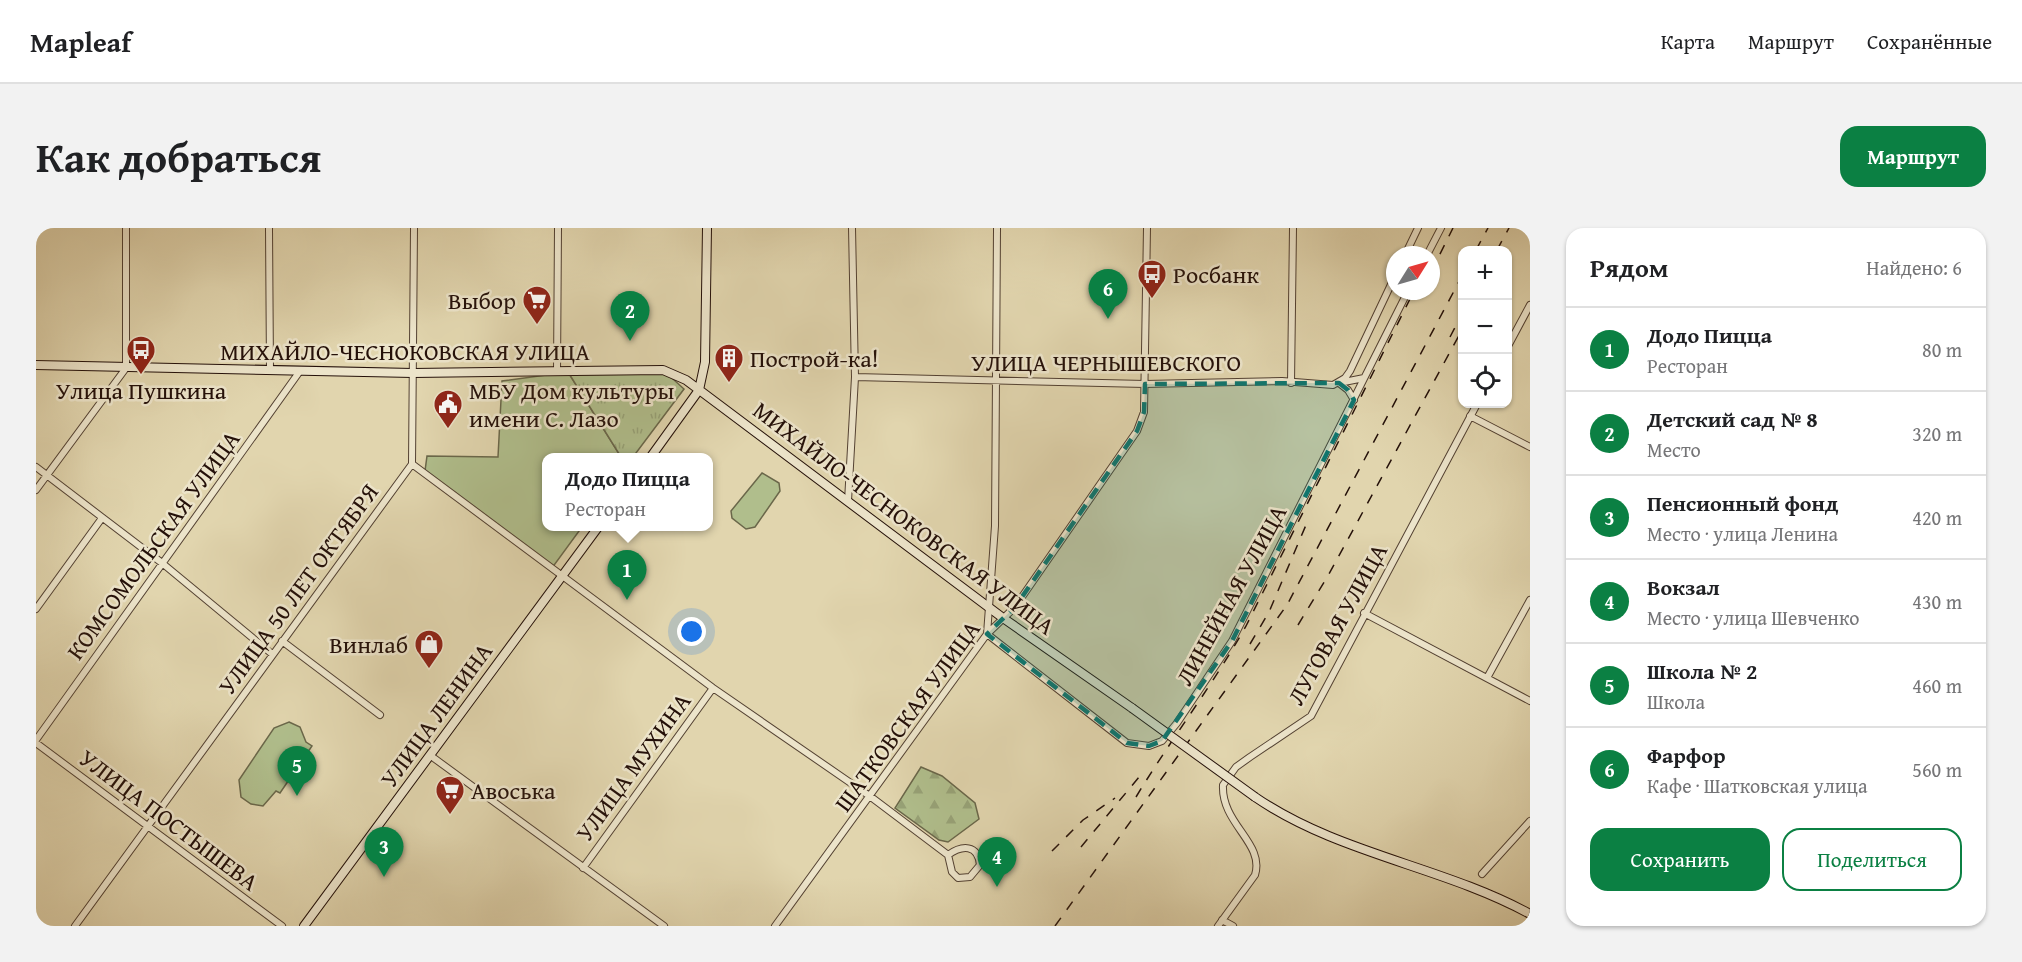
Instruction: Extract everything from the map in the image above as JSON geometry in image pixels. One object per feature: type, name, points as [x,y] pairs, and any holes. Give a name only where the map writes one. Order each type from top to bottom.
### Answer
[{"type":"main road","points":[[654,453],[699,390],[705,362],[707,228]]},
{"type":"main road","name":"МИХАЙЛО-ЧЕСНОКОВСКАЯ УЛИЦА","points":[[36,365],[414,373],[663,370],[699,390],[1003,618],[1255,797],[1305,828],[1463,883],[1530,914]]},
{"type":"main road","name":"УЛИЦА ЛЕНИНА","points":[[304,926],[595,531]]},
{"type":"street","points":[[36,490],[126,368],[126,228]]},
{"type":"street","points":[[269,228],[270,370]]},
{"type":"street","points":[[414,228],[414,373],[411,464],[713,688],[871,797],[948,855],[952,872],[958,878],[970,877],[980,865],[974,851],[967,846],[948,855]]},
{"type":"street","points":[[557,372],[558,228]]},
{"type":"street","points":[[848,501],[855,377],[852,228]]},
{"type":"street","points":[[987,634],[995,526],[997,228]]},
{"type":"street","name":"ШАТКОВСКАЯ УЛИЦА","points":[[775,926],[871,797],[987,634],[1015,607],[1137,431],[1144,412],[1148,228]]},
{"type":"street","points":[[1291,383],[1293,228]]},
{"type":"street","points":[[1409,246],[1418,228]]},
{"type":"street","points":[[1432,246],[1441,228]]},
{"type":"street","points":[[1354,400],[1348,390],[1339,383],[1350,371],[1386,295]]},
{"type":"street","points":[[1354,400],[1403,300]]},
{"type":"street","points":[[1512,339],[1530,305]]},
{"type":"street","name":"КОМСОМОЛЬСКАЯ УЛИЦА","points":[[36,742],[300,371]]},
{"type":"street","name":"УЛИЦА ЧЕРНЫШЕВСКОГО","points":[[855,377],[1145,384],[1339,383],[1364,378]]},
{"type":"street","name":"ЛИНЕЙНАЯ УЛИЦА","points":[[987,634],[1127,743],[1149,746],[1162,741],[1178,723],[1232,641],[1354,400]]},
{"type":"street","name":"ЛУГОВАЯ УЛИЦА","points":[[1220,923],[1255,875],[1258,865],[1255,851],[1225,808],[1223,785],[1236,767],[1311,716],[1475,408]]},
{"type":"street","points":[[1470,417],[1530,447]]},
{"type":"street","name":"УЛИЦА 50 ЛЕТ ОКТЯБРЯ","points":[[75,926],[411,464]]},
{"type":"street","points":[[36,466],[162,563],[272,654]]},
{"type":"street","points":[[36,609],[102,518]]},
{"type":"street","points":[[1487,678],[1530,600]]},
{"type":"street","points":[[1364,613],[1530,701]]},
{"type":"street","points":[[282,641],[380,715]]},
{"type":"street","name":"УЛИЦА МУХИНА","points":[[583,868],[713,688]]},
{"type":"street","name":"УЛИЦА ПОСТЫШЕВА","points":[[36,742],[147,828],[282,926]]},
{"type":"street","points":[[431,756],[664,926]]},
{"type":"street","points":[[1482,874],[1530,821]]},
{"type":"street","points":[[1220,923],[1233,926]]},
{"type":"highlighted area","points":[[1339,383],[1348,390],[1354,400],[1232,641],[1162,741],[1149,746],[1127,743],[987,634],[1015,607],[1137,431],[1144,412],[1145,384]]},
{"type":"green space","points":[[663,370],[684,389],[636,453],[619,453],[568,372]]},
{"type":"green space","points":[[568,372],[619,453],[542,453],[542,531],[579,531],[552,568],[425,471],[427,456],[498,457],[502,381]]},
{"type":"green space","points":[[762,473],[779,483],[780,491],[755,527],[746,529],[732,518],[731,511]]},
{"type":"green space","points":[[289,722],[300,727],[306,742],[312,746],[280,793],[276,791],[263,806],[251,804],[241,797],[239,780],[274,728]]},
{"type":"green space","points":[[921,767],[942,776],[975,803],[979,819],[948,842],[939,840],[895,808]]},
{"type":"railway","points":[[1440,254],[1453,228]]},
{"type":"railway","points":[[1478,246],[1488,228]]},
{"type":"railway","points":[[1499,246],[1509,228]]},
{"type":"railway","points":[[1055,926],[1287,605],[1458,284]]},
{"type":"railway","points":[[1136,797],[1246,626],[1409,300]]},
{"type":"railway","points":[[1450,337],[1458,322]]},
{"type":"railway","points":[[1298,625],[1329,574],[1458,337]]},
{"type":"railway","points":[[1250,644],[1269,612],[1306,525]]},
{"type":"railway","points":[[1081,847],[1144,771]]},
{"type":"railway","points":[[1052,851],[1083,820],[1115,798]]},
{"type":"place","name":"Росбанк","points":[[1152,300]]},
{"type":"place","name":"Фарфор","points":[[1108,319]]},
{"type":"place","name":"Выбор","points":[[537,326]]},
{"type":"place","name":"Детский сад № 8","points":[[630,341]]},
{"type":"place","name":"Улица Пушкина","points":[[141,376]]},
{"type":"place","name":"Построй-ка!","points":[[729,384]]},
{"type":"place","name":"МБУ Дом культуры имени С. Лазо","points":[[448,430]]},
{"type":"place","name":"Додо Пицца","points":[[627,600]]},
{"type":"place","name":"Винлаб","points":[[429,670]]},
{"type":"place","name":"Школа № 2","points":[[297,796]]},
{"type":"place","name":"Авоська","points":[[450,816]]},
{"type":"place","name":"Пенсионный фонд","points":[[384,877]]},
{"type":"place","name":"Вокзал","points":[[997,887]]}]
